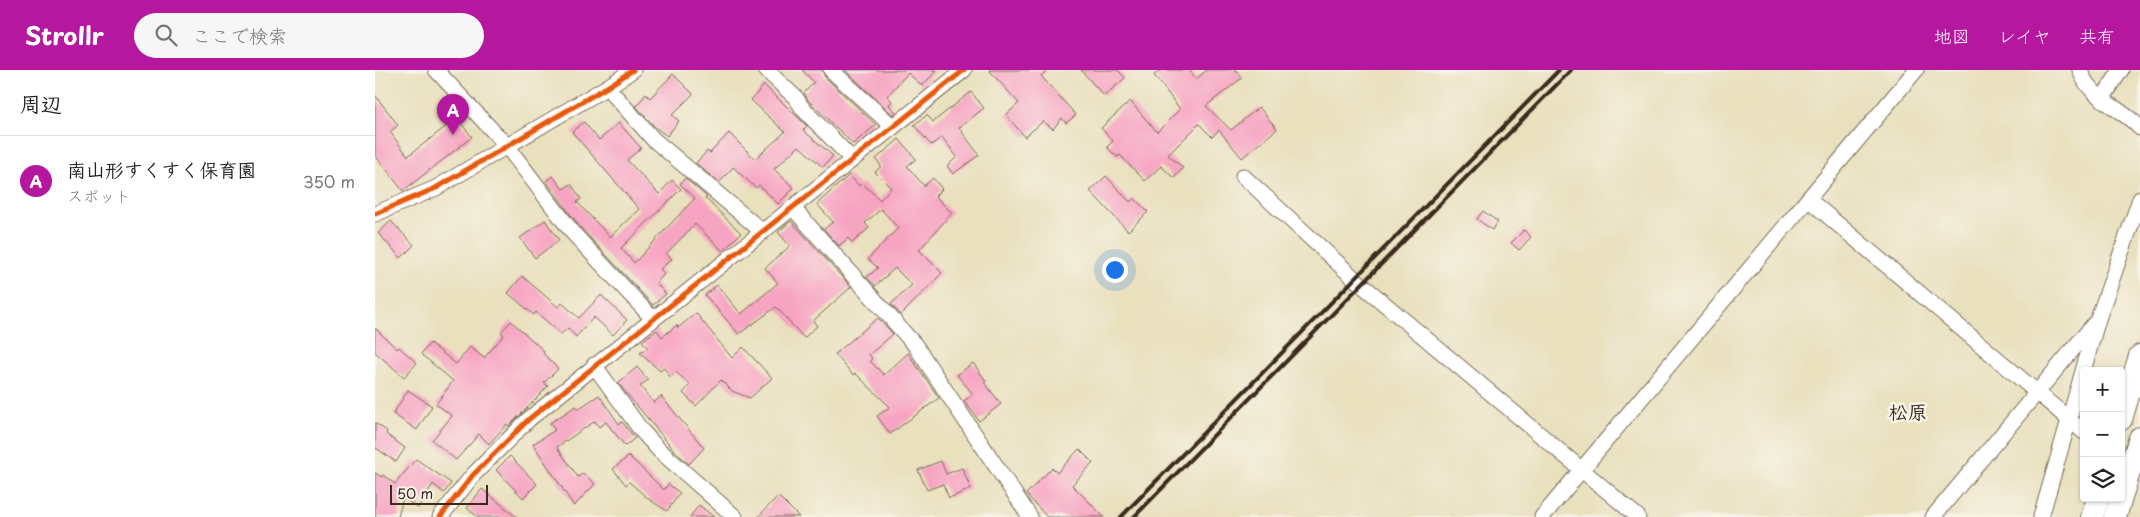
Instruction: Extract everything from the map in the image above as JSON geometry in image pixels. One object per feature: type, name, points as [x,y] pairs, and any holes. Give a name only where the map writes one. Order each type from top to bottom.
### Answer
[{"type":"highway","points":[[2123,412],[2140,356]]},
{"type":"highway","points":[[2125,485],[2140,438]]},
{"type":"highway","points":[[2092,517],[2096,502]]},
{"type":"highway","points":[[2115,517],[2120,502]]},
{"type":"street","points":[[436,70],[506,145],[573,232],[653,319]]},
{"type":"street","points":[[375,214],[436,188],[633,70]]},
{"type":"street","points":[[766,70],[796,98],[803,109],[852,159]]},
{"type":"street","points":[[831,70],[893,126]]},
{"type":"street","points":[[440,517],[473,475],[529,419],[964,70]]},
{"type":"street","points":[[1542,517],[1916,70]]},
{"type":"street","points":[[2080,70],[2083,80],[2102,99],[2140,128]]},
{"type":"street","points":[[2102,99],[2121,70]]},
{"type":"street","points":[[607,87],[653,138],[763,232]]},
{"type":"street","points":[[1243,176],[1355,279],[1638,517]]},
{"type":"street","points":[[1808,199],[2080,429]]},
{"type":"street","points":[[2041,517],[2098,319],[2140,199]]},
{"type":"street","points":[[793,208],[915,345],[1030,517]]},
{"type":"street","points":[[1933,517],[2098,319]]},
{"type":"street","points":[[594,365],[641,430],[659,450],[735,517]]},
{"type":"building","points":[[802,70],[822,70],[825,77],[876,125],[853,144],[808,100],[804,93],[814,82]]},
{"type":"building","points":[[845,70],[937,70],[922,86],[908,73],[887,96],[892,101],[889,105],[896,112],[893,115]]},
{"type":"building","points":[[989,70],[1048,70],[1041,76],[1076,115],[1066,123],[1062,118],[1053,129],[1043,121],[1025,137],[1006,115],[1019,103]]},
{"type":"building","points":[[1081,70],[1118,70],[1125,78],[1104,96]]},
{"type":"building","points":[[1161,70],[1190,70],[1196,79],[1207,70],[1236,70],[1242,78],[1206,106],[1231,130],[1259,107],[1277,129],[1242,158],[1219,130],[1212,137],[1199,124],[1168,155],[1183,168],[1174,178],[1161,166],[1145,181],[1120,155],[1117,157],[1107,147],[1113,141],[1101,128],[1130,101],[1157,132],[1180,109],[1154,75]]},
{"type":"building","points":[[673,74],[693,94],[672,115],[679,121],[667,136],[654,126],[636,106],[646,94],[650,98]]},
{"type":"building","points":[[764,85],[807,126],[803,130],[833,156],[823,167],[799,146],[774,169],[794,188],[778,204],[759,185],[756,188],[733,167],[719,183],[696,163],[707,151],[710,153],[729,133],[755,159],[785,132],[751,100]]},
{"type":"building","points":[[971,92],[984,108],[959,128],[979,155],[953,174],[947,166],[957,157],[942,137],[931,145],[914,125],[927,115],[933,122]]},
{"type":"building","points":[[375,95],[398,125],[390,132],[408,156],[457,118],[472,137],[403,191],[375,155]]},
{"type":"building","points":[[584,122],[599,140],[619,123],[641,148],[627,160],[659,194],[672,180],[681,189],[621,248],[634,263],[695,198],[680,184],[685,178],[707,197],[705,198],[741,233],[723,251],[695,224],[666,254],[672,259],[660,269],[664,274],[656,283],[666,294],[653,305],[580,227],[546,181],[553,176],[563,189],[571,184],[581,199],[577,202],[610,237],[639,209],[572,132]]},
{"type":"building","points":[[899,139],[916,159],[907,166],[924,186],[933,178],[942,189],[935,196],[952,213],[919,250],[942,273],[901,315],[891,304],[912,285],[895,268],[875,286],[867,277],[878,268],[868,259],[898,228],[881,209],[865,223],[869,228],[852,243],[848,238],[839,246],[824,229],[833,222],[817,204],[849,175],[859,186],[862,183],[880,200],[891,188],[875,172],[881,166],[876,159]]},
{"type":"building","points":[[1106,176],[1130,202],[1134,198],[1148,212],[1128,231],[1090,191]]},
{"type":"building","points":[[1483,211],[1498,222],[1492,230],[1477,219]]},
{"type":"building","points":[[545,220],[559,240],[535,258],[520,238]]},
{"type":"building","points":[[391,221],[414,245],[401,258],[378,233]]},
{"type":"building","points":[[791,221],[851,287],[813,321],[817,326],[804,338],[776,307],[739,334],[705,295],[717,285],[741,314],[778,283],[765,268],[790,246],[778,232]]},
{"type":"building","points":[[1524,230],[1531,237],[1519,250],[1511,243]]},
{"type":"building","points":[[522,276],[558,307],[562,303],[579,318],[601,295],[627,320],[613,335],[594,317],[576,337],[568,328],[561,334],[536,312],[534,315],[508,293]]},
{"type":"building","points":[[696,313],[732,358],[743,347],[772,378],[750,398],[732,391],[721,380],[696,406],[683,393],[690,385],[676,372],[670,377],[664,368],[660,371],[640,353],[648,348],[642,341],[657,330],[662,337],[677,325],[678,328]]},
{"type":"building","points":[[878,318],[893,334],[869,355],[872,358],[870,361],[884,375],[908,353],[939,398],[890,434],[877,416],[890,407],[855,373],[853,375],[835,354]]},
{"type":"building","points":[[511,321],[544,351],[543,353],[558,369],[544,383],[548,386],[509,426],[507,424],[489,444],[479,434],[456,460],[432,440],[452,416],[436,404],[453,381],[421,354],[430,343],[456,364],[470,347],[484,358],[504,335],[501,332]]},
{"type":"building","points":[[375,328],[397,349],[399,347],[417,363],[404,377],[375,352]]},
{"type":"building","points":[[973,363],[986,381],[984,382],[1001,404],[979,421],[964,401],[973,394],[957,375]]},
{"type":"building","points":[[637,367],[648,380],[640,386],[654,403],[661,396],[704,448],[689,464],[674,450],[618,383]]},
{"type":"building","points":[[408,390],[432,406],[417,430],[393,414]]},
{"type":"building","points":[[599,395],[619,424],[622,422],[635,438],[625,446],[606,422],[599,427],[595,421],[557,447],[578,477],[583,473],[595,484],[574,506],[533,444],[555,430],[550,423],[576,406],[578,409]]},
{"type":"building","points":[[375,423],[387,431],[386,434],[405,448],[396,462],[376,448],[375,450]]},
{"type":"building","points":[[1079,449],[1093,463],[1072,485],[1104,517],[1047,517],[1026,494],[1052,468],[1057,473]]},
{"type":"building","points":[[510,456],[537,484],[523,498],[496,470]]},
{"type":"building","points":[[629,456],[664,490],[668,484],[680,493],[667,511],[650,500],[629,482],[626,485],[613,469]]},
{"type":"building","points":[[416,459],[451,483],[444,493],[433,484],[418,508],[403,498],[398,517],[375,517],[375,473],[382,477],[383,475],[395,484]]},
{"type":"building","points":[[941,461],[946,474],[962,468],[971,489],[949,498],[943,484],[927,490],[918,470]]},
{"type":"building","points":[[482,489],[517,517],[478,517],[467,508]]},
{"type":"building","points":[[778,496],[799,517],[758,517]]},
{"type":"building","points":[[699,505],[714,517],[690,517]]},
{"type":"railway","points":[[1121,517],[1559,70]]},
{"type":"railway","points":[[1134,517],[1571,70]]},
{"type":"cycle path","points":[[375,214],[436,188],[633,70]]},
{"type":"cycle path","points":[[440,517],[473,475],[529,419],[964,70]]},
{"type":"place","name":"南山形すくすく保育園","points":[[453,135]]},
{"type":"district","name":"松原","points":[[1908,412]]}]
